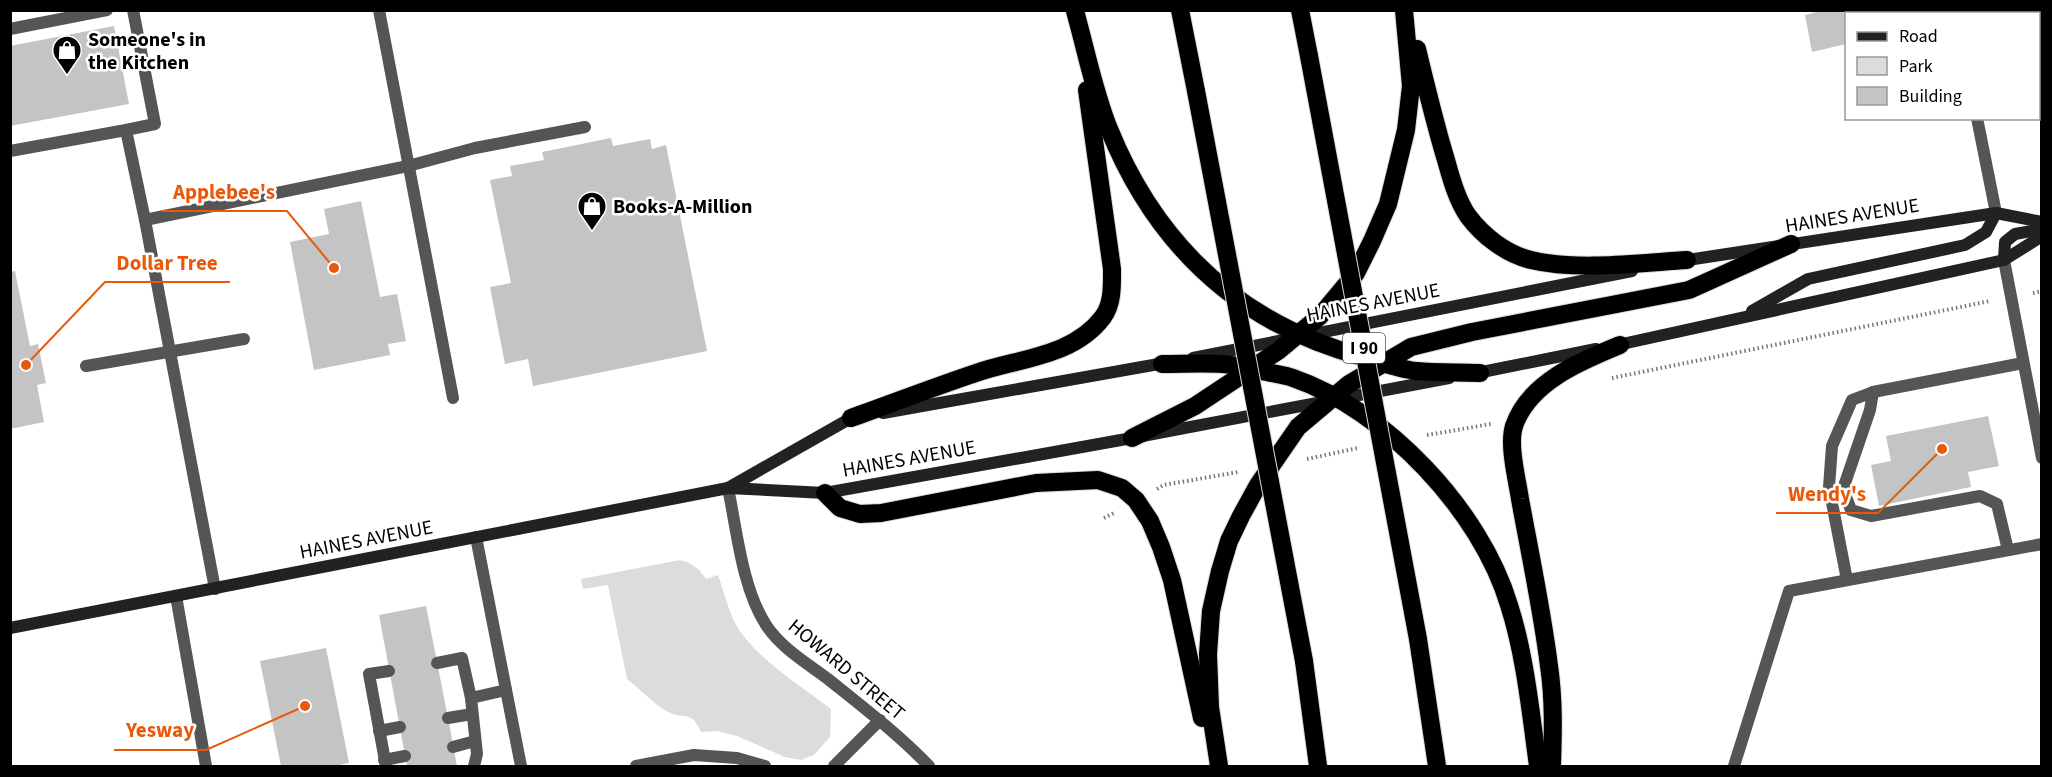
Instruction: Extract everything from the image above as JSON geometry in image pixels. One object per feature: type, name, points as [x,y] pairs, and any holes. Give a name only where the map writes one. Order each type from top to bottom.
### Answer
[{"type":"highway","points":[[1180,10],[1304,661],[1318,766]]},
{"type":"highway","name":"I 90","points":[[1300,10],[1418,639],[1437,766]]},
{"type":"highway","points":[[1405,10],[1452,182],[1467,215],[1485,235],[1508,252],[1531,260],[1562,264],[1686,260]]},
{"type":"highway","points":[[1132,438],[1195,406],[1278,351],[1320,316],[1356,273],[1388,204],[1406,130],[1411,86],[1405,10]]},
{"type":"highway","points":[[1075,11],[1108,128],[1124,164],[1184,253],[1221,288],[1298,336],[1336,350],[1414,371],[1480,373]]},
{"type":"highway","points":[[851,418],[978,372],[1048,353],[1073,343],[1105,316],[1112,297],[1112,268],[1075,11]]},
{"type":"highway","points":[[1219,766],[1210,707],[1208,654],[1211,611],[1220,571],[1229,541],[1258,485],[1298,428],[1349,384],[1411,347],[1472,332],[1689,290],[1791,244]]},
{"type":"highway","points":[[1552,766],[1550,667],[1514,465],[1514,427],[1526,404],[1547,383],[1570,367],[1620,345]]},
{"type":"highway","points":[[1162,364],[1224,364],[1291,377],[1315,386],[1334,399],[1369,417],[1441,485],[1465,515],[1481,541],[1509,604],[1517,637],[1538,766]]},
{"type":"highway","points":[[825,493],[840,508],[860,514],[881,513],[1036,483],[1098,480],[1122,488],[1136,500],[1150,521],[1172,580],[1212,766]]},
{"type":"main road","name":"HAINES AVENUE","points":[[728,488],[851,418],[1162,364],[1686,260],[1996,213],[2042,222]]},
{"type":"main road","points":[[1740,318],[1808,279],[1965,245],[1986,232],[1996,213]]},
{"type":"main road","points":[[2004,260],[2005,242],[2015,234],[2042,229]]},
{"type":"main road","name":"HAINES AVENUE","points":[[10,628],[728,488],[825,493],[1480,373],[1620,345],[2004,260],[2042,236]]},
{"type":"street","points":[[10,29],[107,10]]},
{"type":"street","points":[[10,151],[155,124],[133,10]]},
{"type":"street","points":[[379,10],[453,398]]},
{"type":"street","points":[[1977,120],[1996,213]]},
{"type":"street","points":[[145,220],[408,166],[475,148],[585,127]]},
{"type":"street","points":[[126,130],[215,589]]},
{"type":"street","points":[[2004,260],[2042,458]]},
{"type":"street","points":[[86,366],[244,339]]},
{"type":"street","points":[[1847,580],[1829,487],[1832,446],[1852,400],[1873,392],[2023,363]]},
{"type":"street","points":[[1873,392],[1870,410],[1843,489],[1851,510],[1871,516],[1980,496],[1997,504],[2008,550]]},
{"type":"street","name":"HOWARD STREET","points":[[728,488],[744,568],[755,604],[766,625],[784,645],[880,720],[929,766]]},
{"type":"street","points":[[476,537],[521,766]]},
{"type":"street","points":[[1734,766],[1789,591],[2042,544]]},
{"type":"street","points":[[176,596],[206,766]]},
{"type":"street","points":[[437,663],[462,658],[471,698],[477,753],[474,766]]},
{"type":"street","points":[[389,671],[369,674],[385,763],[405,756]]},
{"type":"street","points":[[471,698],[506,690]]},
{"type":"street","points":[[448,718],[472,714]]},
{"type":"street","points":[[834,766],[880,720]]},
{"type":"street","points":[[379,731],[400,727]]},
{"type":"street","points":[[453,747],[475,741]]},
{"type":"street","points":[[636,766],[694,754],[737,758],[765,766]]},
{"type":"green space","points":[[680,560],[695,566],[706,579],[718,575],[733,619],[751,645],[763,657],[831,709],[830,737],[814,755],[801,760],[785,757],[737,736],[717,731],[701,732],[691,718],[668,712],[627,679],[608,585],[583,589],[581,579]]},
{"type":"building","points":[[1825,10],[1871,10],[1871,12],[1845,12],[1845,44],[1812,52],[1805,15]]},
{"type":"building","name":"Someone's in the Kitchen","points":[[114,26],[129,104],[10,126],[10,46]]},
{"type":"building","name":"Books-A-Million","points":[[611,138],[613,146],[650,139],[652,149],[666,145],[707,351],[533,386],[528,359],[505,364],[490,287],[511,283],[490,180],[512,176],[510,166],[544,160],[542,152]]},
{"type":"building","points":[[361,201],[380,297],[397,294],[406,341],[388,344],[390,355],[314,370],[290,242],[329,234],[324,209]]},
{"type":"building","points":[[15,271],[30,346],[38,344],[46,383],[37,385],[44,422],[10,429],[10,272]]},
{"type":"building","points":[[1988,416],[1999,466],[1968,472],[1971,487],[1879,506],[1871,465],[1891,461],[1886,436]]},
{"type":"building","points":[[426,606],[457,766],[407,766],[379,615]]},
{"type":"building","points":[[326,648],[349,763],[334,766],[281,766],[260,661]]},
{"type":"place","name":"Someone's in the Kitchen","points":[[67,76]]},
{"type":"place","name":"Books-A-Million","points":[[592,232]]},
{"type":"place","name":"Applebee's","points":[[334,268]]},
{"type":"place","name":"Dollar Tree","points":[[26,365]]},
{"type":"place","name":"Wendy's","points":[[1942,449]]},
{"type":"place","name":"Yesway","points":[[305,706]]}]
